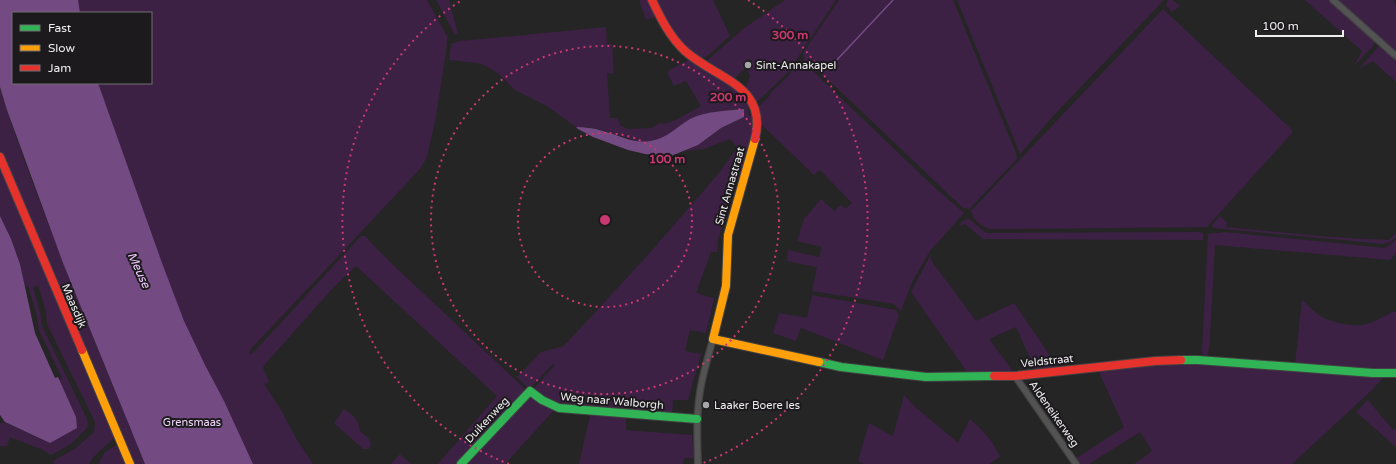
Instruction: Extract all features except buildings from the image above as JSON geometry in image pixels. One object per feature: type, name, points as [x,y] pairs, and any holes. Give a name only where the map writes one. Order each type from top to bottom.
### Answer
[{"type":"street","name":"Sint Annastraat","points":[[652,0],[659,17],[669,33],[683,49],[703,64],[742,88],[754,106],[757,124],[752,150],[728,235],[726,286],[713,339]]},
{"type":"street","points":[[1333,0],[1396,56]]},
{"type":"street","name":"Maasdijk","points":[[0,157],[130,464]]},
{"type":"street","points":[[698,464],[697,419],[702,380],[713,339]]},
{"type":"street","name":"Veldstraat","points":[[713,339],[841,366],[926,377],[1015,376],[1148,362],[1198,360],[1396,373]]},
{"type":"street","name":"Aldeneikerweg","points":[[1015,376],[1076,464]]},
{"type":"street","name":"Weg naar Walborgh","points":[[530,392],[559,408],[697,419]]},
{"type":"street","name":"Duikenweg","points":[[461,464],[530,392]]},
{"type":"green space","points":[[12,0],[427,0],[448,38],[436,116],[427,157],[420,169],[249,351],[251,355],[361,236],[366,236],[390,262],[524,388],[525,392],[459,464],[438,464],[497,396],[356,266],[333,288],[263,368],[269,381],[266,384],[263,382],[313,464],[169,464],[32,84],[152,84],[152,12],[14,12]]},
{"type":"green space","points":[[436,0],[449,0],[458,34],[455,35]]},
{"type":"green space","points":[[639,0],[649,0],[655,15],[653,18],[646,19]]},
{"type":"green space","points":[[655,0],[713,0],[730,36],[706,57],[700,59],[677,40]]},
{"type":"green space","points":[[785,0],[836,0],[789,71],[757,102],[746,87],[750,77],[748,71],[752,60],[747,59],[744,69],[734,79],[708,64],[708,60],[743,29]]},
{"type":"green space","points":[[839,0],[953,0],[1016,153],[1017,159],[969,209],[963,208],[837,88],[804,60],[803,53]]},
{"type":"green space","points":[[957,0],[1164,0],[1054,115],[1020,154]]},
{"type":"green space","points":[[1168,0],[1173,0],[1180,6],[1172,12],[1166,6]]},
{"type":"green space","points":[[1305,0],[1328,0],[1374,40],[1374,45],[1354,66],[1362,51]]},
{"type":"green space","points":[[1337,0],[1394,0],[1396,6],[1396,53]]},
{"type":"green space","points":[[1163,9],[1288,126],[1292,130],[1292,133],[1207,227],[989,229],[975,220],[971,211]]},
{"type":"green space","points":[[606,27],[607,44],[612,44],[614,74],[607,73],[610,118],[617,118],[621,126],[629,129],[652,128],[659,123],[664,124],[676,120],[701,106],[686,81],[674,86],[667,73],[671,69],[691,59],[733,85],[746,99],[750,107],[748,108],[749,116],[752,115],[753,131],[741,178],[737,179],[735,182],[718,240],[717,252],[711,252],[696,293],[714,298],[706,333],[690,330],[685,351],[701,354],[688,400],[673,400],[672,415],[588,408],[573,404],[551,402],[534,391],[535,387],[555,365],[553,364],[529,389],[517,377],[541,352],[564,346],[647,256],[719,173],[736,150],[736,146],[730,139],[704,149],[684,151],[698,145],[721,128],[744,117],[689,120],[664,138],[640,142],[602,130],[587,127],[576,127],[547,106],[515,90],[499,74],[488,67],[478,63],[449,60],[451,44],[460,41]]},
{"type":"green space","points":[[1378,47],[1380,47],[1396,61],[1396,82],[1373,61],[1359,69]]},
{"type":"green space","points":[[799,62],[804,63],[933,186],[964,213],[930,251],[913,280],[901,311],[894,304],[812,291],[817,267],[787,261],[788,250],[819,257],[822,247],[797,241],[804,219],[821,199],[834,211],[841,205],[846,208],[852,203],[820,170],[814,175],[760,123],[758,108]]},
{"type":"green space","points":[[0,87],[19,145],[78,301],[145,464],[133,464],[0,150]]},
{"type":"green space","points":[[0,168],[114,438],[97,453],[89,464],[55,464],[53,461],[76,448],[94,432],[95,422],[47,324],[46,312],[38,285],[33,287],[42,326],[87,419],[88,427],[71,444],[51,455],[43,450],[10,437],[7,446],[0,446],[0,423],[6,423],[50,443],[76,417],[59,380],[62,378],[39,330],[36,312],[28,286],[25,286],[20,264],[11,239],[0,216]]},
{"type":"green space","points":[[1220,216],[1228,223],[1225,227],[1330,237],[1389,240],[1396,233],[1396,237],[1390,242],[1384,244],[1213,228],[1212,225]]},
{"type":"green space","points":[[968,218],[986,233],[1200,232],[1203,233],[1203,240],[983,239],[965,224],[960,226],[961,222]]},
{"type":"green space","points":[[1225,232],[1385,248],[1396,240],[1396,253],[1390,260],[1215,245],[1210,344],[1207,356],[1202,353],[1208,234]]},
{"type":"green space","points":[[930,256],[933,263],[976,321],[1014,303],[1059,369],[1036,371],[1016,327],[989,339],[1015,374],[970,376],[911,292]]},
{"type":"green space","points":[[812,295],[896,310],[899,315],[883,360],[801,328],[796,341],[773,333],[779,313],[807,318]]},
{"type":"green space","points":[[1302,300],[1323,318],[1349,325],[1367,324],[1396,311],[1396,369],[1295,364]]},
{"type":"green space","points":[[1177,363],[1382,377],[1382,379],[1292,464],[1134,464],[1152,451],[1140,432],[1089,464],[1079,464],[1075,459],[1124,427],[1098,370]]},
{"type":"green space","points":[[904,395],[917,409],[958,443],[970,419],[987,436],[1000,457],[989,464],[864,464],[858,461],[869,423],[893,436]]},
{"type":"green space","points":[[530,396],[556,408],[505,464],[465,464]]},
{"type":"green space","points":[[1368,400],[1393,430],[1396,429],[1396,447],[1356,412]]},
{"type":"green space","points":[[344,409],[355,418],[360,431],[370,440],[371,445],[369,449],[363,449],[334,423]]},
{"type":"green space","points":[[591,412],[626,415],[626,430],[692,435],[694,458],[685,458],[683,460],[684,464],[579,464]]},
{"type":"green space","points":[[116,445],[117,449],[119,448],[125,464],[98,464],[105,452]]},
{"type":"green space","points":[[400,454],[411,464],[391,464]]},
{"type":"water","name":"Grensmaas","points":[[0,0],[78,0],[80,12],[12,12],[12,84],[98,84],[184,321],[224,401],[253,464],[145,464],[63,263],[0,87]]},
{"type":"water","points":[[744,109],[744,117],[721,128],[698,145],[671,156],[645,154],[628,150],[593,137],[576,127],[596,129],[632,140],[644,142],[661,138],[696,116]]},
{"type":"water","points":[[0,216],[11,239],[20,264],[35,333],[55,378],[58,377],[76,417],[77,428],[50,443],[5,422],[0,415]]},
{"type":"waterway","points":[[834,63],[893,0]]},
{"type":"traffic: fast","points":[[1181,360],[1373,373],[1396,373]]},
{"type":"traffic: fast","points":[[819,362],[841,367],[926,377],[994,376]]},
{"type":"traffic: fast","points":[[461,464],[530,391],[542,400],[559,408],[697,419]]},
{"type":"traffic: slow","points":[[755,139],[728,235],[726,286],[713,339],[819,362]]},
{"type":"traffic: slow","points":[[82,350],[130,464]]},
{"type":"traffic: jam","points":[[652,0],[662,21],[680,46],[697,61],[736,85],[747,95],[754,106],[757,121],[755,139]]},
{"type":"traffic: jam","points":[[0,157],[82,350]]},
{"type":"traffic: jam","points":[[994,376],[1015,376],[1155,361],[1181,360]]},
{"type":"place","name":"Sint-Annakapel","points":[[748,65]]},
{"type":"place","name":"Laaker Boere Ies","points":[[706,405]]},
{"type":"water label","name":"Meuse","points":[[139,270]]}]
